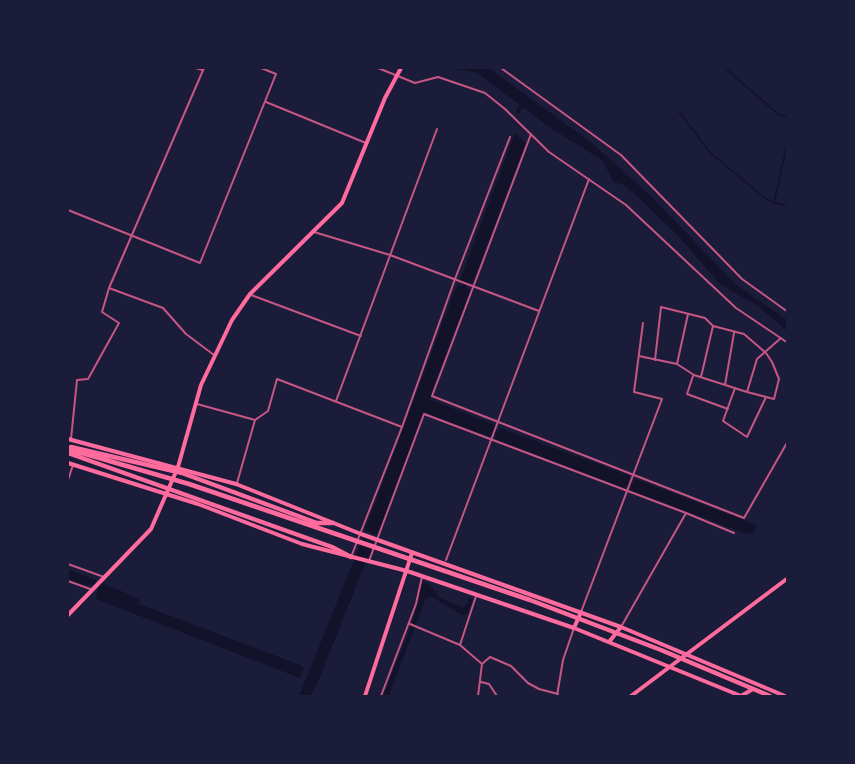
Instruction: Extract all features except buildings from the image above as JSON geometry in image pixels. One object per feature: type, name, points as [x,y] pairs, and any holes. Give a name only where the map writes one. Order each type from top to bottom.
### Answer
[{"type":"highway","points":[[68,449],[182,473],[317,523],[333,523]]},
{"type":"highway","points":[[68,449],[315,541],[351,557]]},
{"type":"highway","points":[[68,449],[174,479],[607,628],[770,696]]},
{"type":"main road","points":[[68,615],[151,529],[178,467],[196,404],[214,355],[232,320],[250,294],[342,203],[401,68]]},
{"type":"main road","points":[[69,440],[236,484],[376,540],[621,627],[785,696]]},
{"type":"main road","points":[[68,463],[234,517],[285,539],[407,571],[574,628],[741,696],[759,685]]},
{"type":"main road","points":[[365,696],[412,553]]},
{"type":"main road","points":[[631,696],[788,578]]},
{"type":"main road","points":[[574,628],[581,612]]},
{"type":"main road","points":[[609,642],[621,627]]},
{"type":"street","points":[[69,440],[77,380],[88,379],[119,323],[102,312],[131,237],[204,69],[195,68]]},
{"type":"street","points":[[68,210],[200,263],[276,74],[261,68]]},
{"type":"street","points":[[378,68],[415,83],[438,77],[475,89],[495,100],[549,152],[633,211],[736,308],[788,343]]},
{"type":"street","points":[[501,68],[621,156],[742,279],[788,312]]},
{"type":"street","points":[[266,102],[367,144]]},
{"type":"street","points":[[336,401],[437,129]]},
{"type":"street","points":[[531,134],[432,396],[744,518],[788,441]]},
{"type":"street","points":[[351,557],[510,137]]},
{"type":"street","points":[[446,560],[589,179]]},
{"type":"street","points":[[314,232],[390,255],[539,311]]},
{"type":"street","points":[[110,288],[163,308],[186,334],[214,355]]},
{"type":"street","points":[[250,294],[361,336]]},
{"type":"street","points":[[639,356],[655,360],[677,364],[693,375],[774,399],[779,379],[766,353],[744,334],[713,326],[705,318],[661,307],[655,360]]},
{"type":"street","points":[[677,364],[688,314]]},
{"type":"street","points":[[581,612],[662,399],[634,392],[643,323]]},
{"type":"street","points":[[701,377],[713,326]]},
{"type":"street","points":[[725,385],[734,333]]},
{"type":"street","points":[[747,392],[757,359],[781,338]]},
{"type":"street","points":[[693,375],[687,394],[728,409]]},
{"type":"street","points":[[236,484],[255,420],[268,411],[277,380],[402,427]]},
{"type":"street","points":[[735,388],[723,422],[747,437],[766,397]]},
{"type":"street","points":[[196,404],[255,420]]},
{"type":"street","points":[[369,561],[424,414],[734,533]]},
{"type":"street","points":[[68,480],[73,465]]},
{"type":"street","points":[[621,627],[686,513]]},
{"type":"street","points":[[68,564],[105,578]]},
{"type":"street","points":[[381,696],[410,623],[422,576]]},
{"type":"street","points":[[68,581],[94,588]]},
{"type":"street","points":[[460,645],[476,595]]},
{"type":"street","points":[[410,623],[460,645],[482,664]]},
{"type":"street","points":[[478,696],[482,664],[494,656],[511,666],[528,683],[557,695],[563,660],[574,628]]},
{"type":"street","points":[[480,682],[489,684],[497,696]]},
{"type":"shaded area","points":[[451,68],[490,69],[593,144],[653,198],[735,284],[787,320],[787,331],[758,306],[720,284],[682,240],[634,193],[622,184],[614,182],[602,160],[546,125],[524,107],[518,114],[516,112],[519,104],[477,73]]},
{"type":"shaded area","points":[[515,133],[526,143],[472,284],[467,284],[466,288],[470,290],[429,399],[495,425],[494,430],[499,431],[500,428],[630,476],[628,481],[633,483],[635,479],[757,525],[754,533],[747,534],[630,490],[632,486],[627,484],[624,488],[495,439],[496,434],[492,433],[490,437],[424,412],[377,535],[365,530],[455,290],[464,282],[460,280]]},
{"type":"shaded area","points":[[363,538],[373,544],[317,684],[310,696],[299,696]]},
{"type":"shaded area","points":[[68,569],[128,594],[140,600],[139,604],[300,665],[304,668],[300,678],[96,599],[98,588],[94,584],[85,586],[68,580]]},
{"type":"shaded area","points":[[422,581],[429,584],[440,598],[462,607],[470,598],[473,599],[468,613],[462,615],[432,597],[426,598],[390,692],[391,696],[383,696],[413,622]]},
{"type":"waterway","points":[[725,68],[778,114],[788,117]]},
{"type":"waterway","points":[[679,112],[709,151],[728,168],[769,201],[788,206]]},
{"type":"waterway","points":[[774,203],[788,140]]}]
